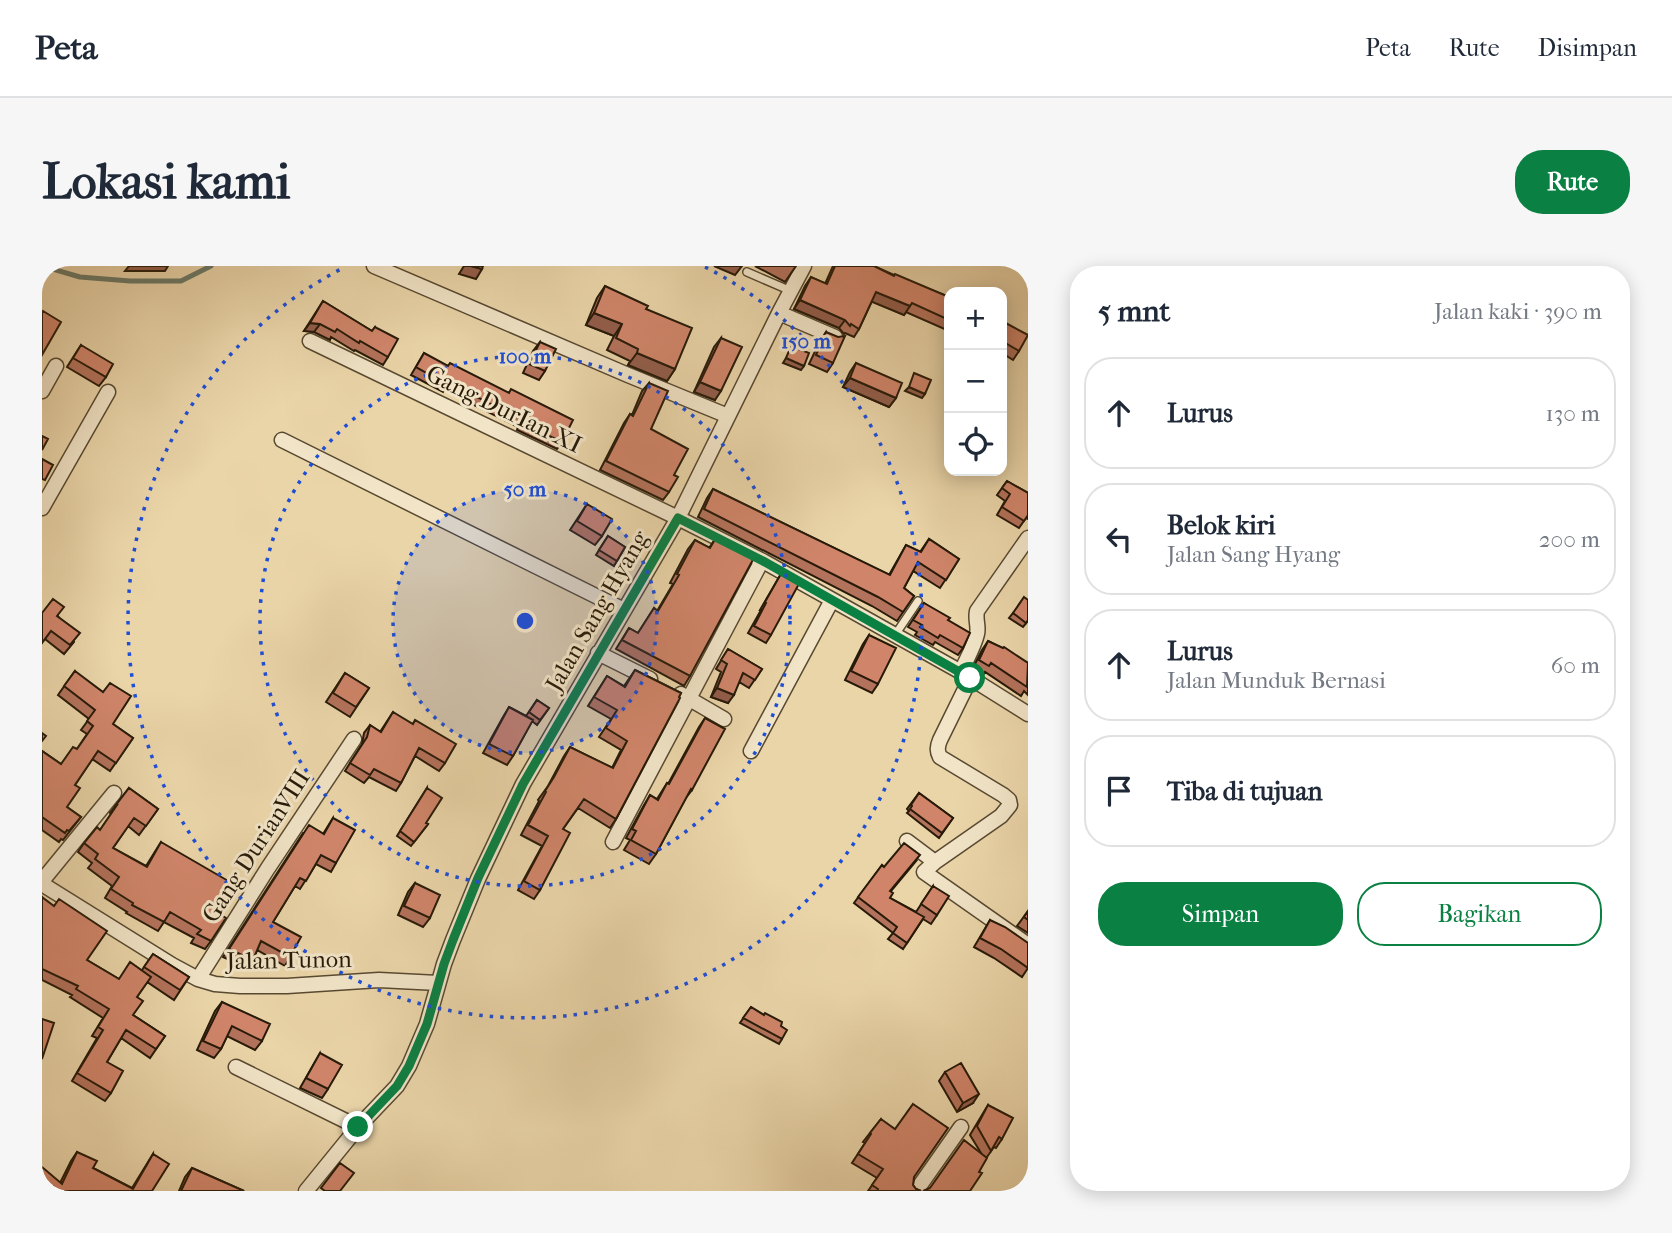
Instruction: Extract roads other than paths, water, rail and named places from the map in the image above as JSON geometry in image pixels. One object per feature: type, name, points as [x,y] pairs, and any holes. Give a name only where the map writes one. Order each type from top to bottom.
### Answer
[{"type":"street","points":[[374,266],[729,416]]},
{"type":"street","name":"Jalan Sang Hyang","points":[[306,1191],[358,1127],[397,1086],[409,1066],[427,1024],[444,964],[478,878],[523,784],[678,518],[804,266]]},
{"type":"street","points":[[779,313],[835,337]]},
{"type":"street","name":"Gang DurIan XI","points":[[310,341],[763,561],[966,675],[1028,714]]},
{"type":"street","points":[[42,391],[56,366]]},
{"type":"street","points":[[42,508],[108,392]]},
{"type":"street","points":[[282,440],[624,610]]},
{"type":"street","points":[[1028,538],[977,611],[977,636],[966,675],[937,746],[940,757],[1003,794],[1010,805],[1001,816],[934,862],[924,872],[1028,945]]},
{"type":"street","points":[[613,842],[758,568]]},
{"type":"street","points":[[751,751],[832,600]]},
{"type":"street","points":[[598,653],[724,719]]},
{"type":"street","name":"Gang DurianVIII","points":[[198,979],[354,739]]},
{"type":"street","points":[[42,882],[114,793]]},
{"type":"street","points":[[907,841],[934,862]]},
{"type":"street","name":"Jalan Tunon","points":[[42,882],[172,965],[198,979],[215,984],[288,986],[379,981],[438,983]]},
{"type":"street","points":[[236,1068],[358,1127]]},
{"type":"street","points":[[916,1191],[961,1127]]},
{"type":"lane","points":[[747,272],[790,290]]},
{"type":"lane","points":[[895,635],[918,601]]},
{"type":"waterway","points":[[42,266],[80,277],[130,281],[181,281],[211,266]]}]
